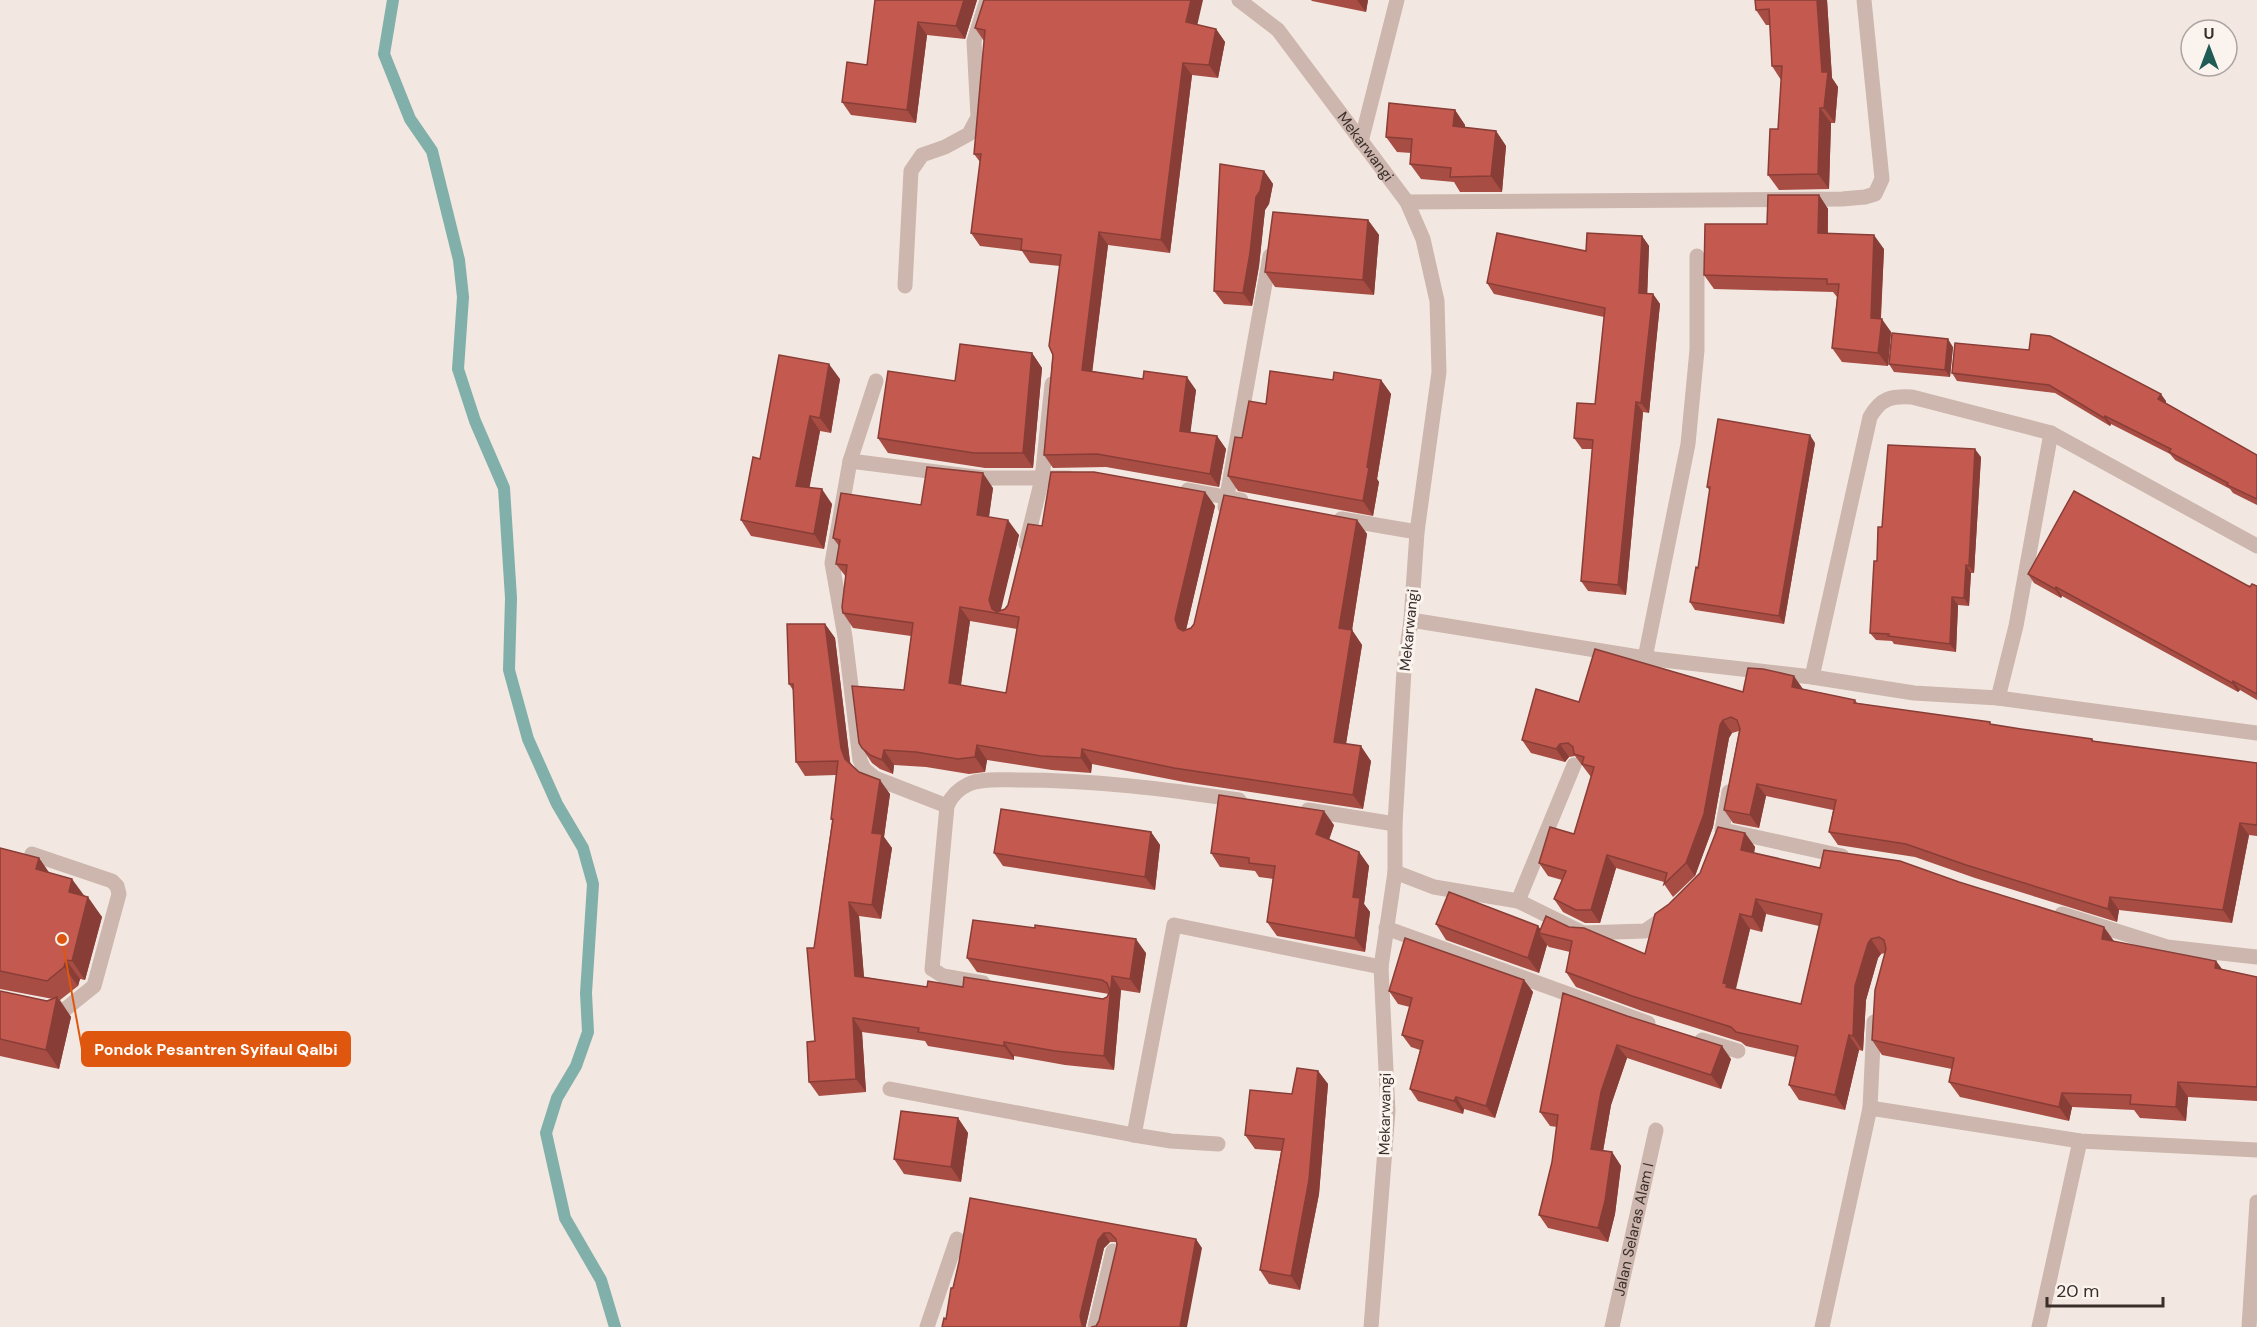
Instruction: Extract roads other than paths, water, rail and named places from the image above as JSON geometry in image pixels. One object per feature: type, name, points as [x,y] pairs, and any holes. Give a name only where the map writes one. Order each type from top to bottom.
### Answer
[{"type":"street","points":[[905,286],[911,171],[922,155],[945,147],[969,134],[978,117],[974,41],[987,0]]},
{"type":"street","name":"Mekarwangi","points":[[1239,0],[1278,30],[1407,202],[1423,239],[1437,301],[1439,372],[1417,532],[1411,621],[1404,670],[1395,824],[1395,872],[1381,967],[1388,1111],[1371,1327]]},
{"type":"street","points":[[1361,142],[1397,0]]},
{"type":"street","points":[[1407,202],[1842,199],[1875,194],[1882,179],[1864,0]]},
{"type":"street","points":[[1222,520],[1271,244]]},
{"type":"street","points":[[1645,658],[1688,444],[1696,350],[1696,256]]},
{"type":"street","points":[[1023,555],[1042,479],[1053,367]]},
{"type":"street","points":[[876,381],[850,461],[832,563],[845,637],[860,760],[864,769],[875,778],[946,806]]},
{"type":"street","points":[[1812,677],[1870,417],[1876,406],[1893,396],[1912,397],[2051,433],[2257,546]]},
{"type":"street","points":[[1998,698],[2016,626],[2051,433]]},
{"type":"street","points":[[850,461],[984,478],[1084,478]]},
{"type":"street","points":[[1174,488],[1260,504]]},
{"type":"street","points":[[1326,517],[1417,532]]},
{"type":"street","points":[[1411,621],[1645,658],[1812,677],[1914,693],[1998,698],[2257,733]]},
{"type":"street","points":[[1518,901],[1574,765]]},
{"type":"street","points":[[1733,774],[1720,835],[1857,858]]},
{"type":"street","points":[[999,985],[943,976],[932,969],[946,806],[953,794],[971,783],[1000,780],[1065,780],[1163,789],[1256,803]]},
{"type":"street","points":[[1291,808],[1395,824]]},
{"type":"street","points":[[32,854],[112,881],[117,886],[119,894],[94,986],[63,1011],[32,1005]]},
{"type":"street","points":[[1395,872],[1434,887],[1518,901],[1583,933],[1645,931],[1660,922],[1679,905]]},
{"type":"street","points":[[2046,909],[2167,947],[2257,957]]},
{"type":"street","points":[[1134,1135],[1174,925],[1381,967]]},
{"type":"street","points":[[1386,928],[1663,1028]]},
{"type":"street","points":[[1822,1327],[1870,1108],[1875,1003]]},
{"type":"street","points":[[1684,1034],[1738,1051]]},
{"type":"street","points":[[890,1089],[1134,1135],[1171,1141],[1218,1144]]},
{"type":"street","points":[[1870,1108],[2080,1141],[2257,1150]]},
{"type":"street","name":"Jalan Selaras Alam I","points":[[1612,1327],[1656,1130]]},
{"type":"street","points":[[2039,1327],[2080,1141]]},
{"type":"street","points":[[2249,1327],[2257,1202]]},
{"type":"street","points":[[927,1327],[957,1239]]},
{"type":"street","points":[[1095,1327],[1113,1251]]},
{"type":"waterway","points":[[393,0],[384,54],[410,119],[432,151],[459,260],[463,297],[458,369],[475,421],[504,488],[511,598],[509,670],[528,739],[557,804],[583,848],[593,884],[586,993],[588,1032],[576,1066],[557,1098],[546,1133],[565,1218],[601,1280],[615,1327]]},
{"type":"place","name":"Pondok Pesantren Syifaul Qalbi","points":[[62,939]]}]
